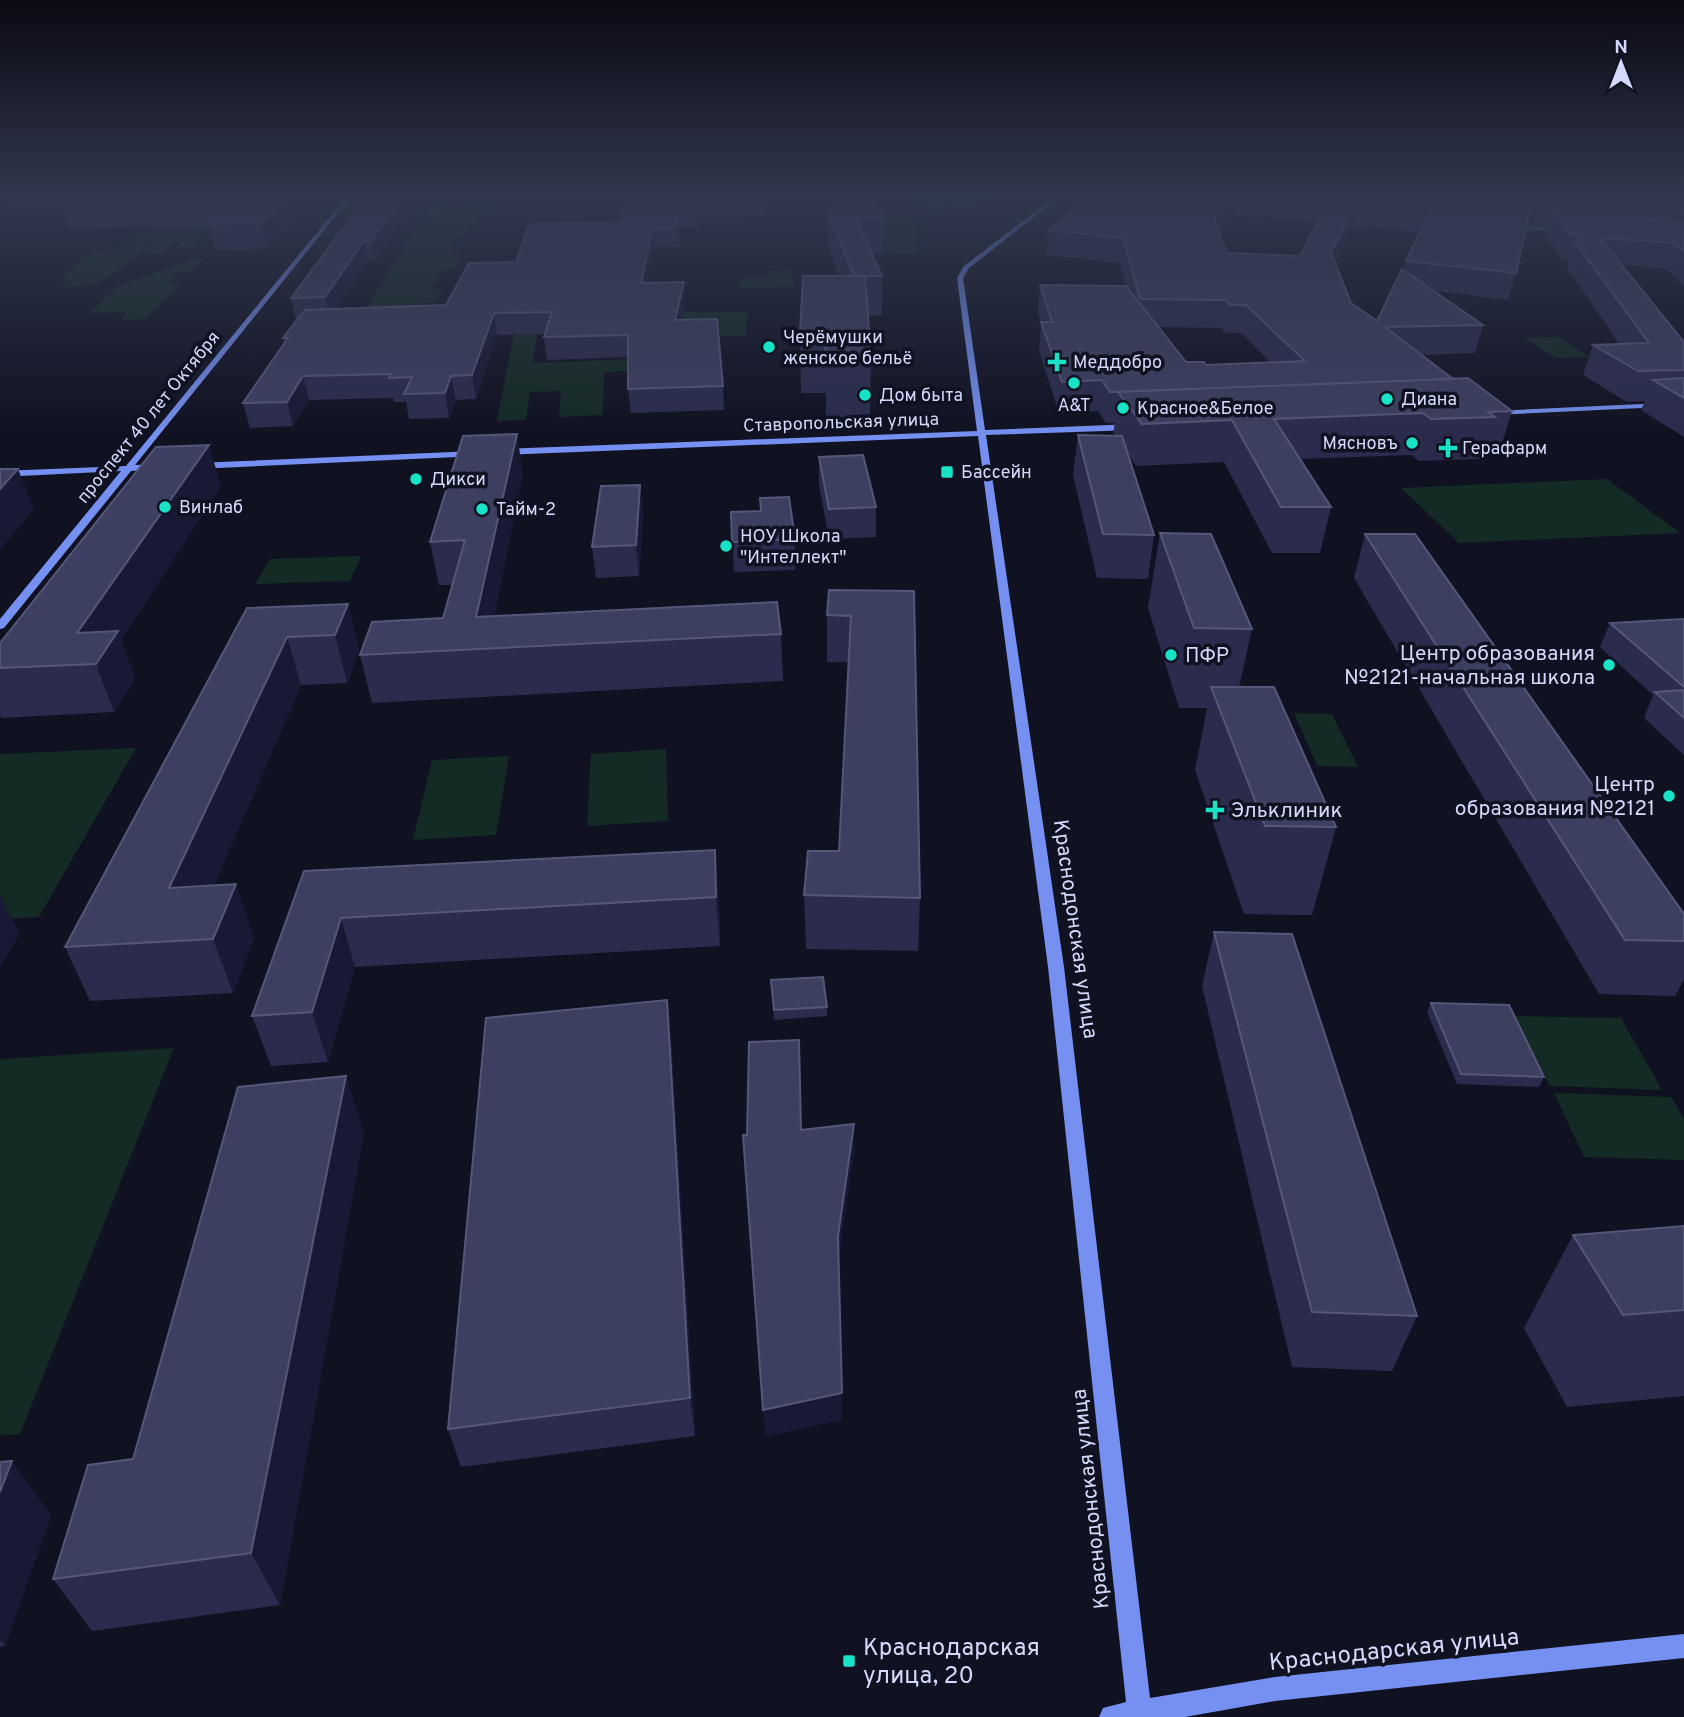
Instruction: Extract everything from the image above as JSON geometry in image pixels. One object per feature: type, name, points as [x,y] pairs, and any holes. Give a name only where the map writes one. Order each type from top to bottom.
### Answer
[{"type":"main road","name":"проспект 40 лет Октября","points":[[0,626],[284,277]]},
{"type":"main road","name":"Краснодонская улица","points":[[961,277],[1059,994],[1140,1715]]},
{"type":"main road","points":[[1484,413],[1684,404]]},
{"type":"main road","name":"Ставропольская улица","points":[[179,467],[1150,426]]},
{"type":"main road","points":[[0,474],[165,467]]},
{"type":"main road","name":"Краснодарская улица","points":[[1112,1717],[1140,1715],[1275,1689],[1684,1646]]},
{"type":"green space","points":[[62,277],[109,277],[89,285],[59,288],[71,281],[58,280]]},
{"type":"green space","points":[[143,277],[174,277],[169,284],[182,284],[146,319],[121,320],[127,312],[89,313],[118,286]]},
{"type":"green space","points":[[386,277],[438,277],[432,288],[443,289],[436,303],[419,303],[408,323],[357,324]]},
{"type":"green space","points":[[739,277],[793,277],[794,287],[740,288]]},
{"type":"green space","points":[[658,312],[748,312],[745,336],[657,338]]},
{"type":"green space","points":[[537,333],[533,363],[711,356],[712,367],[604,372],[603,415],[559,417],[561,391],[530,392],[526,420],[497,421],[514,334]]},
{"type":"green space","points":[[1559,337],[1590,357],[1555,358],[1525,338]]},
{"type":"green space","points":[[1607,479],[1680,533],[1459,543],[1401,488]]},
{"type":"green space","points":[[361,556],[350,581],[255,584],[270,559]]},
{"type":"green space","points":[[1294,713],[1332,714],[1358,767],[1317,766]]},
{"type":"green space","points":[[136,748],[39,917],[0,919],[0,754]]},
{"type":"green space","points":[[666,749],[668,821],[587,826],[591,754]]},
{"type":"green space","points":[[509,756],[496,835],[413,840],[432,760]]},
{"type":"green space","points":[[1515,1016],[1621,1018],[1662,1090],[1550,1086]]},
{"type":"green space","points":[[174,1048],[20,1434],[0,1435],[0,1059]]},
{"type":"green space","points":[[1554,1093],[1671,1097],[1684,1119],[1684,1160],[1584,1157]]},
{"type":"building","points":[[306,277],[339,277],[325,297],[291,298]]},
{"type":"building","points":[[461,277],[642,277],[641,283],[684,282],[675,320],[717,319],[723,386],[628,389],[628,335],[544,337],[552,312],[494,313],[472,375],[451,376],[445,393],[404,394],[412,377],[389,378],[391,374],[303,376],[287,402],[243,403],[288,338],[283,338],[305,310],[446,305]]},
{"type":"building","points":[[803,277],[865,277],[871,355],[825,355],[826,333],[800,333]]},
{"type":"building","points":[[1134,277],[1341,277],[1351,303],[1377,321],[1398,277],[1414,277],[1483,325],[1385,327],[1453,379],[1110,392],[1102,380],[1062,382],[1041,322],[1052,322],[1040,285],[1126,286],[1186,362],[1204,362],[1206,365],[1305,361],[1246,305],[1231,305],[1225,300],[1140,299]]},
{"type":"building","points":[[1601,277],[1632,277],[1684,342],[1684,370],[1638,371],[1593,345],[1649,343]]},
{"type":"building","points":[[1468,378],[1512,411],[1488,412],[1495,417],[1431,419],[1423,413],[1274,419],[1331,507],[1281,507],[1232,420],[1142,424],[1118,392]]},
{"type":"building","points":[[1684,378],[1684,398],[1653,380]]},
{"type":"building","points":[[517,434],[476,617],[777,602],[781,634],[360,655],[372,622],[443,618],[465,540],[430,542],[463,436]]},
{"type":"building","points":[[1078,435],[1122,436],[1154,535],[1103,534]]},
{"type":"building","points":[[209,445],[77,633],[118,631],[96,664],[0,668],[0,643],[156,447]]},
{"type":"building","points":[[863,455],[876,507],[829,509],[819,457]]},
{"type":"building","points":[[0,469],[18,469],[0,489]]},
{"type":"building","points":[[640,485],[636,545],[592,547],[601,486]]},
{"type":"building","points":[[789,497],[795,539],[732,542],[731,512],[761,511],[760,498]]},
{"type":"building","points":[[1160,533],[1211,534],[1252,629],[1194,628]]},
{"type":"building","points":[[1365,534],[1415,534],[1684,914],[1684,941],[1625,940]]},
{"type":"building","points":[[829,590],[914,591],[920,898],[804,895],[808,851],[839,851],[851,616],[827,615]]},
{"type":"building","points":[[348,604],[335,635],[287,637],[169,888],[236,884],[213,939],[65,947],[247,608]]},
{"type":"building","points":[[1684,619],[1684,687],[1610,623]]},
{"type":"building","points":[[1211,687],[1274,687],[1336,827],[1265,826]]},
{"type":"building","points":[[1684,690],[1684,718],[1655,692]]},
{"type":"building","points":[[715,850],[716,897],[341,918],[312,1012],[252,1016],[304,871]]},
{"type":"building","points":[[1214,932],[1292,934],[1417,1316],[1312,1312]]},
{"type":"building","points":[[823,977],[827,1007],[774,1010],[771,980]]},
{"type":"building","points":[[667,1000],[690,1398],[448,1429],[486,1018]]},
{"type":"building","points":[[1431,1003],[1509,1005],[1544,1077],[1461,1074]]},
{"type":"building","points":[[799,1040],[801,1130],[854,1124],[838,1236],[842,1393],[763,1410],[743,1135],[747,1135],[749,1042]]},
{"type":"building","points":[[346,1076],[251,1553],[53,1579],[88,1465],[133,1459],[238,1087]]},
{"type":"building","points":[[1684,1226],[1684,1310],[1623,1315],[1573,1235]]},
{"type":"building","points":[[12,1461],[0,1492],[0,1462]]},
{"type":"place","name":"Черёмушки женское бельё","points":[[769,347]]},
{"type":"place","name":"Меддобро","points":[[1057,362]]},
{"type":"place","name":"A&T","points":[[1074,383]]},
{"type":"place","name":"Дом быта","points":[[865,395]]},
{"type":"place","name":"Диана","points":[[1387,399]]},
{"type":"place","name":"Красное&Белое","points":[[1123,408]]},
{"type":"place","name":"Мясновъ","points":[[1412,443]]},
{"type":"place","name":"Герафарм","points":[[1448,448]]},
{"type":"place","name":"Бассейн","points":[[947,472]]},
{"type":"place","name":"Дикси","points":[[416,479]]},
{"type":"place","name":"Винлаб","points":[[165,507]]},
{"type":"place","name":"Тайм-2","points":[[482,509]]},
{"type":"place","name":"НОУ Школа \"Интеллект\"","points":[[726,546]]},
{"type":"place","name":"ПФР","points":[[1171,655]]},
{"type":"place","name":"Центр образования №2121-начальная школа","points":[[1609,665]]},
{"type":"place","name":"Центр образования №2121","points":[[1669,796]]},
{"type":"place","name":"Эльклиник","points":[[1215,810]]},
{"type":"place","name":"Краснодарская улица, 20","points":[[849,1661]]}]
